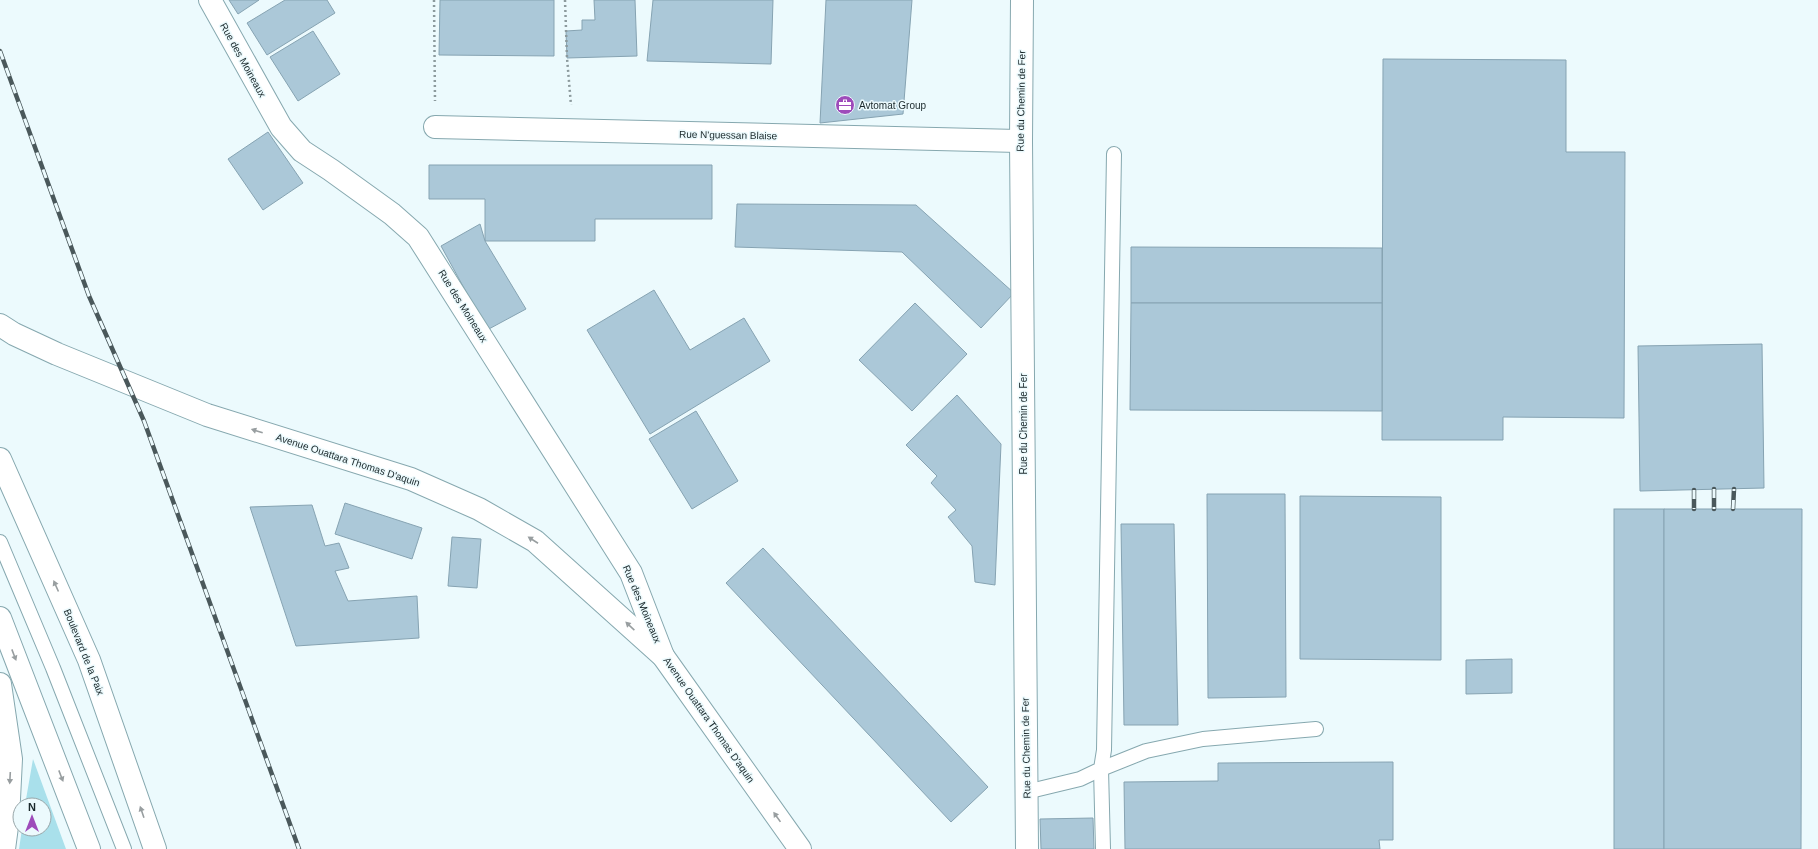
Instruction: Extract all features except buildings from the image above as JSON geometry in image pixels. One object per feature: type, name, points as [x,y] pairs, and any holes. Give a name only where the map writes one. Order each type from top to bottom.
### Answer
[{"type":"street","name":"Rue des Moineaux","points":[[210,0],[281,128],[302,151],[332,170],[392,214],[418,237],[631,573],[664,656]]},
{"type":"street","name":"Rue du Chemin de Fer","points":[[1022,0],[1020,141],[1027,849]]},
{"type":"street","name":"Rue N'guessan Blaise","points":[[435,128],[1020,141]]},
{"type":"street","name":"Avenue Ouattara Thomas D'aquin","points":[[0,325],[14,334],[57,354],[207,415],[411,480],[479,509],[535,541],[664,656],[800,849]]},
{"type":"street","name":"Boulevard de la Paix","points":[[0,459],[89,660],[155,849]]},
{"type":"street","points":[[0,618],[89,849]]},
{"type":"street","points":[[0,684],[4,741],[11,759],[8,819],[4,849]]},
{"type":"lane","points":[[1103,849],[1100,769],[1104,742],[1114,154]]},
{"type":"lane","points":[[0,542],[53,668],[124,849]]},
{"type":"lane","points":[[1026,792],[1080,780],[1100,769],[1146,751],[1203,739],[1316,729]]},
{"type":"path","points":[[434,0],[435,128]]},
{"type":"path","points":[[565,0],[572,131]]},
{"type":"shaded area","points":[[33,759],[47,797],[26,797]]},
{"type":"shaded area","points":[[52,811],[66,849],[19,849],[21,837],[52,837]]},
{"type":"railway","points":[[0,51],[89,296],[144,421],[299,849]]},
{"type":"railway","points":[[1714,489],[1714,509]]},
{"type":"railway","points":[[1733,509],[1734,489]]},
{"type":"railway","points":[[1694,490],[1694,509]]},
{"type":"place","name":"Avtomat Group","points":[[845,105]]}]
